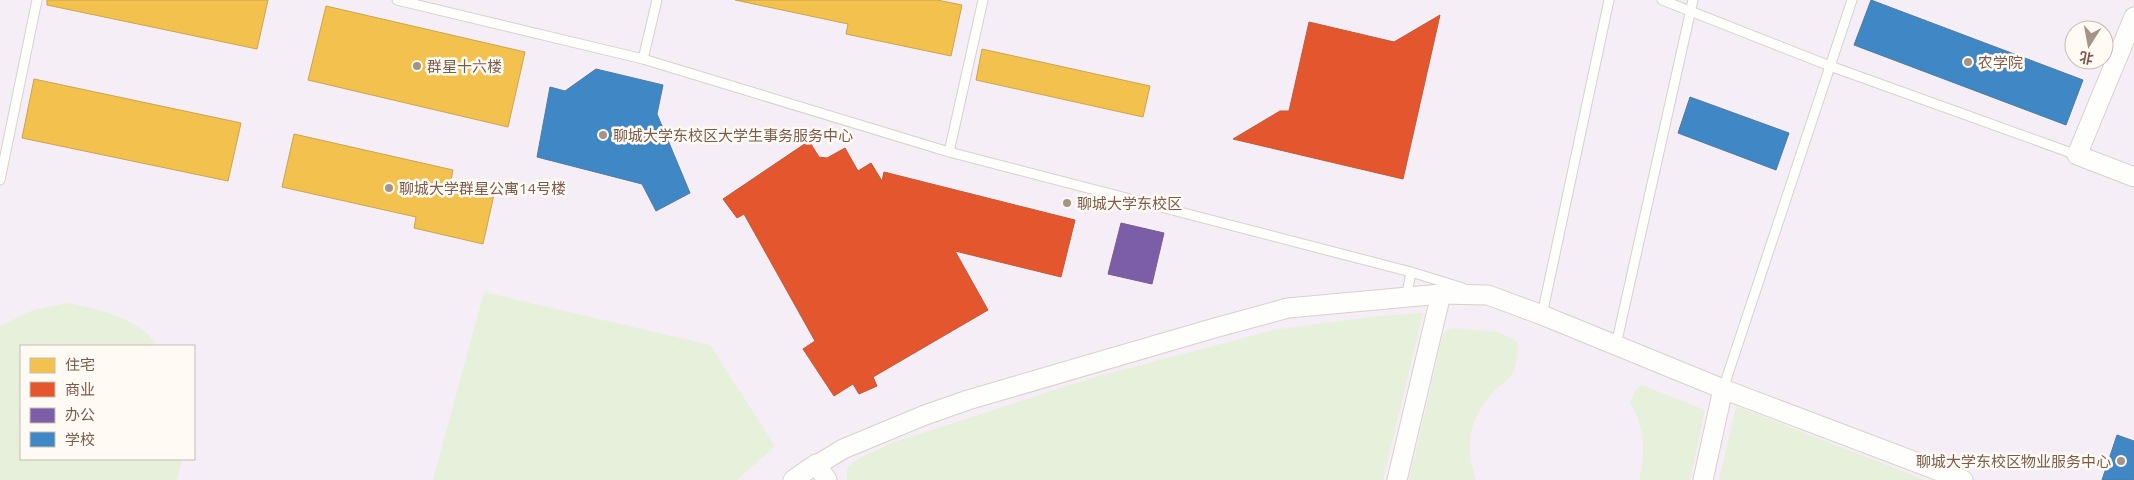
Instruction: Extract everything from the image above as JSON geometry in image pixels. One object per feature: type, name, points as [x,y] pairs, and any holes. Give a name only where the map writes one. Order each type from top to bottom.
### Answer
[{"type":"street","points":[[2134,17],[2077,155],[2134,177]]},
{"type":"street","points":[[793,480],[822,472],[852,445],[925,415],[968,400],[1211,329],[1288,308],[1441,294],[1488,295],[1723,389],[1963,480]]},
{"type":"street","points":[[1397,480],[1441,294]]},
{"type":"street","points":[[1702,480],[1723,389]]},
{"type":"lane","points":[[0,180],[38,0]]},
{"type":"lane","points":[[399,0],[643,59],[949,152],[1411,272],[1488,295]]},
{"type":"lane","points":[[643,59],[657,0]]},
{"type":"lane","points":[[949,152],[983,0]]},
{"type":"lane","points":[[1542,315],[1609,0]]},
{"type":"lane","points":[[1662,0],[1830,66],[2077,155]]},
{"type":"lane","points":[[1616,345],[1694,0]]},
{"type":"lane","points":[[1723,389],[1852,0]]},
{"type":"lane","points":[[1406,298],[1411,272]]},
{"type":"shaded area","name":"聊城大学东校区","points":[[0,0],[2134,0],[2134,480],[0,480]]},
{"type":"green space","points":[[484,292],[710,345],[775,446],[737,480],[433,480]]},
{"type":"green space","points":[[67,303],[92,308],[129,321],[140,328],[157,345],[20,345],[20,460],[182,460],[177,480],[0,480],[0,326],[33,310]]},
{"type":"green space","points":[[1423,313],[1383,480],[847,480],[847,467],[860,458],[894,442],[1092,378],[1274,330],[1378,316]]},
{"type":"green space","points":[[1453,328],[1499,332],[1517,341],[1515,367],[1512,375],[1484,403],[1473,424],[1470,456],[1476,480],[1409,480],[1443,335],[1446,330]]},
{"type":"green space","points":[[1642,385],[1705,410],[1690,480],[1639,480],[1643,460],[1643,441],[1639,422],[1630,403],[1635,391]]},
{"type":"green space","points":[[1736,406],[1925,480],[1719,480]]},
{"type":"building: 住宅","points":[[47,0],[268,0],[257,49],[47,5]]},
{"type":"building: 住宅","points":[[735,0],[937,0],[962,5],[951,56],[846,34],[848,24]]},
{"type":"building: 住宅","name":"群星十六楼","points":[[326,6],[525,52],[508,127],[308,80]]},
{"type":"building: 住宅","points":[[982,49],[1150,86],[1143,117],[976,80]]},
{"type":"building: 住宅","points":[[34,79],[241,123],[228,181],[22,138]]},
{"type":"building: 住宅","name":"聊城大学群星公寓14号楼","points":[[294,134],[453,170],[451,180],[495,190],[483,244],[414,228],[416,217],[282,187]]},
{"type":"building: 商业","points":[[1440,15],[1403,179],[1233,139],[1280,111],[1289,111],[1309,22],[1394,42]]},
{"type":"building: 商业","points":[[809,141],[819,157],[827,158],[845,148],[858,171],[871,163],[882,181],[884,172],[1075,220],[1061,277],[955,251],[988,310],[873,377],[877,386],[859,394],[853,384],[834,396],[803,349],[815,341],[744,214],[737,218],[723,199]]},
{"type":"building: 办公","points":[[1121,223],[1164,233],[1152,284],[1108,274]]},
{"type":"building: 学校","name":"农学院","points":[[1871,0],[2083,80],[2066,125],[1854,45]]},
{"type":"building: 学校","name":"聊城大学东校区大学生事务服务中心","points":[[596,69],[663,85],[657,114],[690,193],[656,211],[642,184],[537,157],[550,87],[565,91]]},
{"type":"building: 学校","points":[[1690,97],[1789,133],[1776,170],[1678,133]]},
{"type":"building: 学校","name":"聊城大学东校区物业服务中心","points":[[2117,435],[2134,441],[2134,480],[2102,480]]},
{"type":"place","name":"农学院","points":[[1968,62]]},
{"type":"place","name":"群星十六楼","points":[[417,66]]},
{"type":"place","name":"聊城大学东校区大学生事务服务中心","points":[[603,135]]},
{"type":"place","name":"聊城大学群星公寓14号楼","points":[[389,188]]},
{"type":"place","name":"聊城大学东校区","points":[[1067,203]]},
{"type":"place","name":"聊城大学东校区物业服务中心","points":[[2121,461]]}]
